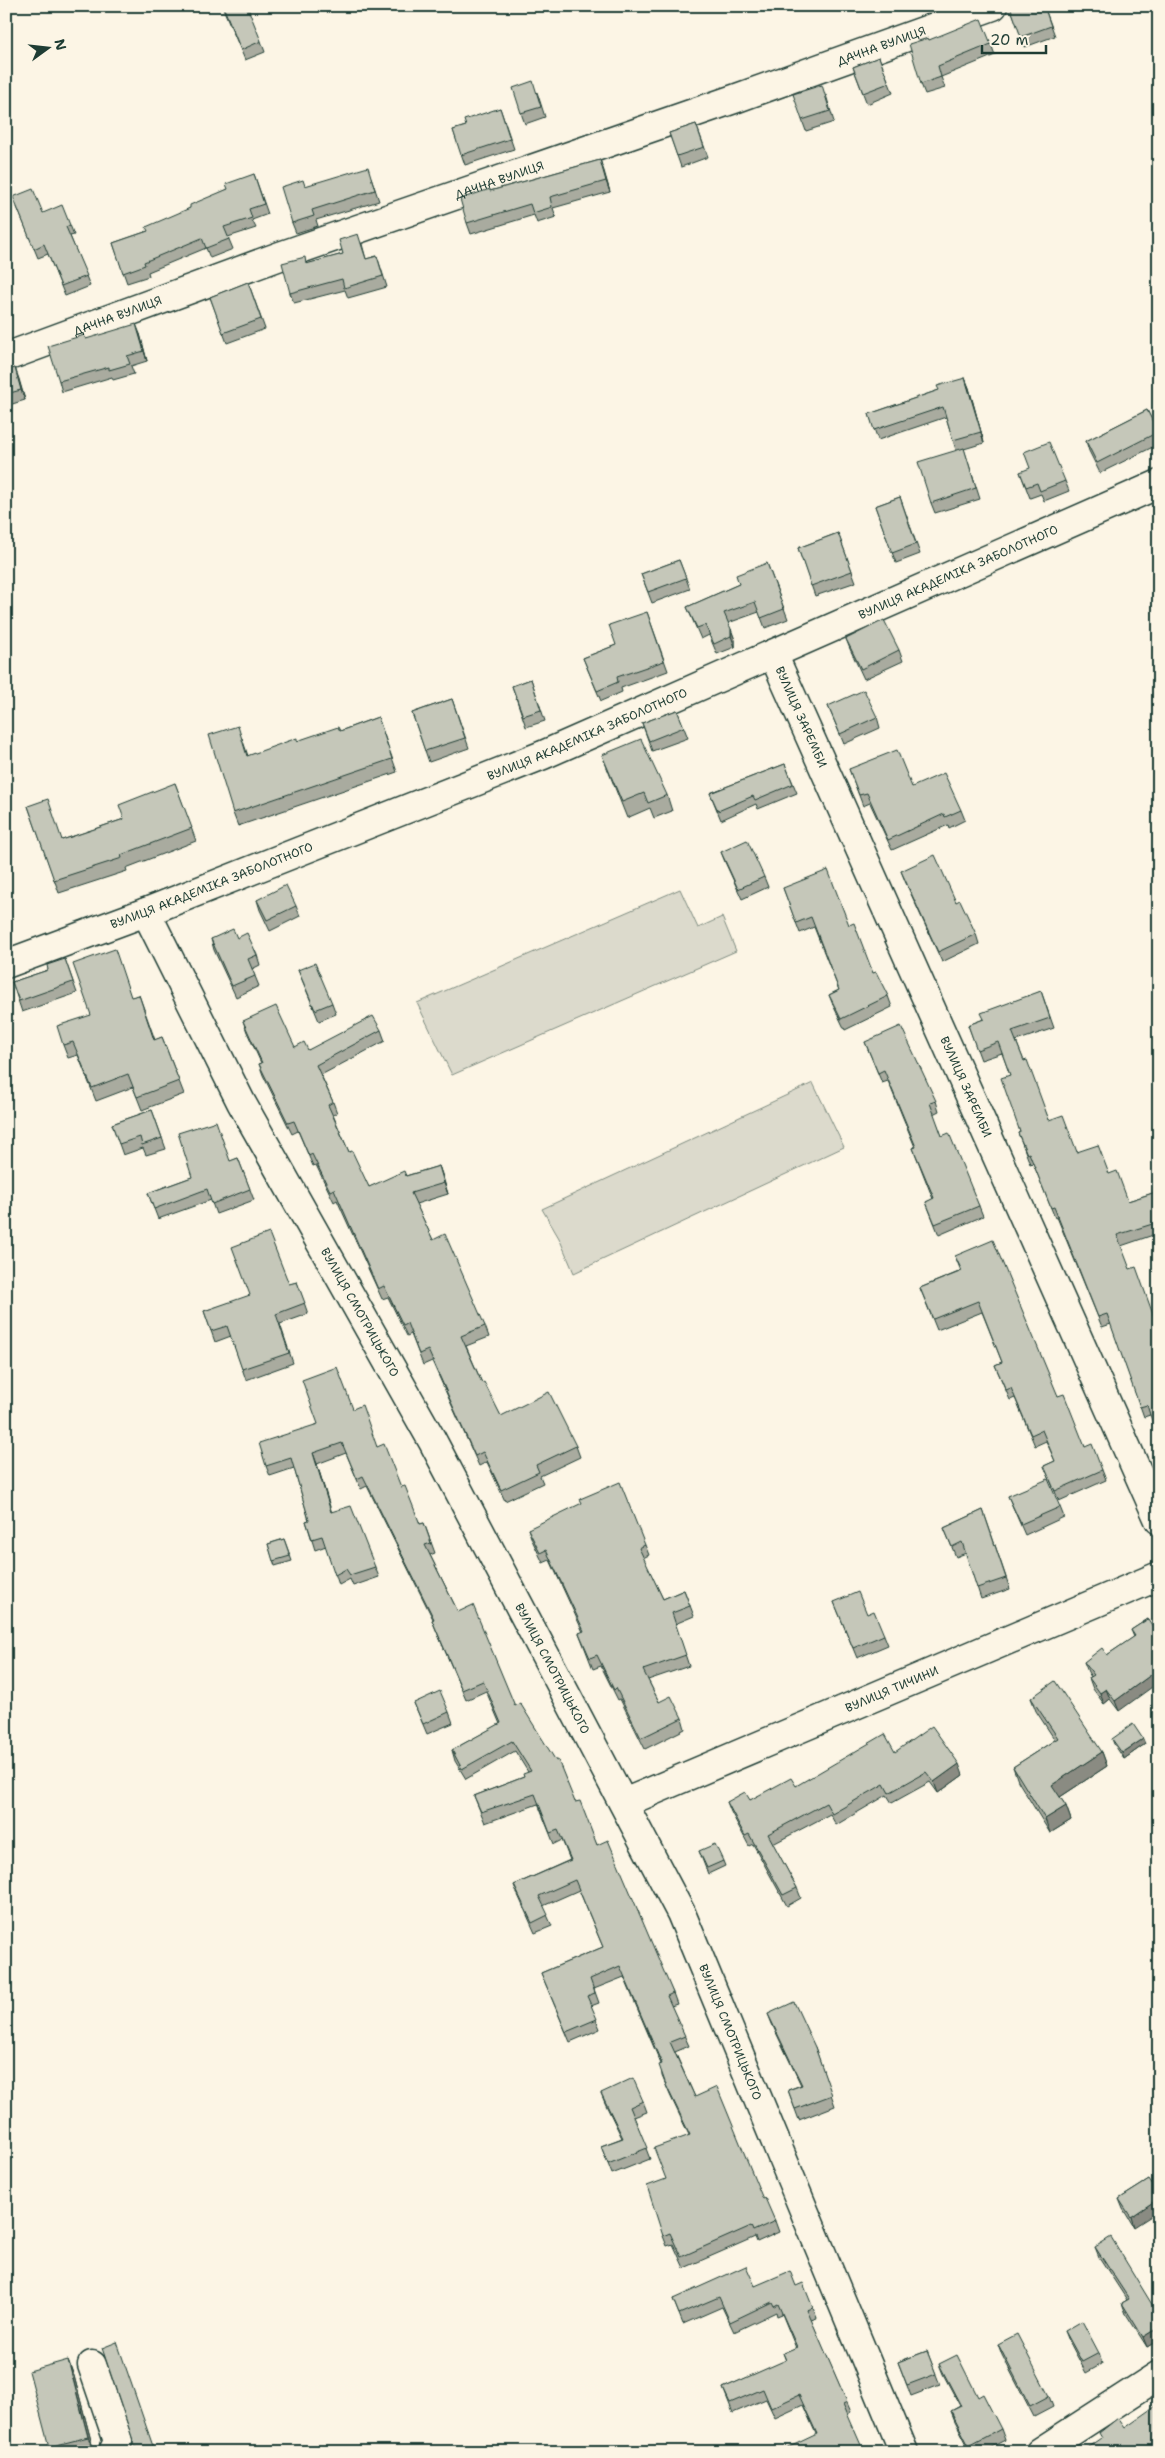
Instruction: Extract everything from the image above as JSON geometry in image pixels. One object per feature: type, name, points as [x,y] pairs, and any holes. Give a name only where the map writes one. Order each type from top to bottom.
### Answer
[{"type":"street","name":"ДАЧНА ВУЛИЦЯ","points":[[6,357],[280,256],[737,98],[993,6]]},
{"type":"street","name":"ВУЛИЦЯ АКАДЕМІКА ЗАБОЛОТНОГО","points":[[6,964],[146,912],[544,755],[1159,484]]},
{"type":"street","name":"ВУЛИЦЯ ЗАРЕМБИ","points":[[774,654],[1159,1520]]},
{"type":"street","name":"ВУЛИЦЯ СМОТРИЦЬКОГО","points":[[146,912],[241,1102],[432,1440],[681,1913],[904,2452]]},
{"type":"street","name":"ВУЛИЦЯ ТИЧИНИ","points":[[624,1803],[1159,1576]]},
{"type":"street","points":[[92,2365],[118,2441],[112,2452]]},
{"type":"street","points":[[1040,2452],[1159,2375]]},
{"type":"shaded area","points":[[680,889],[698,928],[722,917],[736,951],[452,1075],[417,1003]]},
{"type":"shaded area","points":[[813,1083],[844,1147],[574,1273],[559,1238],[542,1209]]},
{"type":"building","points":[[223,6],[247,6],[261,41],[241,50]]},
{"type":"building","points":[[1010,6],[1044,6],[1051,26],[1021,37]]},
{"type":"building","points":[[981,19],[991,44],[938,66],[941,77],[921,84],[909,44],[928,38],[929,40]]},
{"type":"building","points":[[879,57],[889,83],[863,93],[853,67]]},
{"type":"building","points":[[533,81],[541,107],[521,113],[513,88]]},
{"type":"building","points":[[822,85],[830,111],[802,120],[793,94]]},
{"type":"building","points":[[500,108],[510,139],[461,155],[453,130],[466,126],[464,120]]},
{"type":"building","points":[[696,124],[704,147],[677,156],[669,133]]},
{"type":"building","points":[[600,160],[606,181],[550,197],[552,207],[533,213],[530,204],[467,223],[460,199],[490,189],[490,191]]},
{"type":"building","points":[[368,167],[375,190],[312,210],[314,216],[292,223],[281,187],[303,180],[305,186]]},
{"type":"building","points":[[254,174],[264,204],[249,209],[252,218],[224,227],[229,239],[206,248],[202,238],[144,262],[145,265],[123,273],[113,243],[148,231],[146,227],[228,189],[226,184]]},
{"type":"building","points":[[33,189],[43,213],[62,205],[70,225],[66,227],[87,276],[61,286],[44,244],[34,249],[13,197]]},
{"type":"building","points":[[358,234],[366,259],[377,256],[383,276],[344,288],[342,279],[290,293],[282,263],[305,257],[306,264],[343,254],[339,240]]},
{"type":"building","points":[[248,282],[261,319],[223,333],[210,297]]},
{"type":"building","points":[[136,324],[144,351],[127,356],[130,364],[109,370],[109,367],[59,381],[48,346],[84,335],[86,339]]},
{"type":"building","points":[[15,368],[21,390],[6,394],[6,371]]},
{"type":"building","points":[[1159,368],[1159,381],[1155,369]]},
{"type":"building","points":[[965,378],[981,432],[953,440],[943,407],[874,430],[869,414],[939,390],[937,386]]},
{"type":"building","points":[[1147,410],[1158,432],[1097,463],[1086,441]]},
{"type":"building","points":[[1049,442],[1065,481],[1040,491],[1037,483],[1026,487],[1020,472],[1030,468],[1024,452]]},
{"type":"building","points":[[964,448],[976,488],[931,503],[918,462]]},
{"type":"building","points":[[900,497],[916,544],[892,553],[875,506]]},
{"type":"building","points":[[1159,500],[1159,516],[1153,502]]},
{"type":"building","points":[[838,533],[852,571],[811,586],[798,548]]},
{"type":"building","points":[[679,560],[686,578],[648,592],[641,574]]},
{"type":"building","points":[[767,563],[784,609],[761,618],[755,602],[724,613],[731,629],[731,636],[714,644],[705,625],[697,628],[687,607],[739,584],[736,575]]},
{"type":"building","points":[[647,612],[664,661],[617,677],[618,682],[597,691],[583,658],[616,645],[609,625]]},
{"type":"building","points":[[884,620],[899,650],[861,669],[846,639]]},
{"type":"building","points":[[531,679],[541,710],[523,716],[512,686]]},
{"type":"building","points":[[864,690],[877,717],[840,734],[828,706]]},
{"type":"building","points":[[452,699],[465,738],[425,751],[412,713]]},
{"type":"building","points":[[677,710],[684,727],[649,741],[642,723]]},
{"type":"building","points":[[378,717],[392,759],[233,813],[209,735],[238,726],[247,756],[297,738],[297,741],[338,727],[340,731]]},
{"type":"building","points":[[641,739],[667,795],[648,803],[644,793],[622,802],[602,755]]},
{"type":"building","points":[[897,750],[912,787],[944,773],[961,810],[945,817],[944,814],[888,840],[867,793],[859,795],[849,769]]},
{"type":"building","points":[[785,764],[793,784],[755,800],[753,796],[718,811],[710,793]]},
{"type":"building","points":[[175,783],[192,828],[121,855],[122,858],[54,880],[28,806],[48,799],[62,840],[124,819],[119,805]]},
{"type":"building","points":[[747,840],[764,877],[738,889],[721,852]]},
{"type":"building","points":[[935,855],[956,902],[960,900],[976,934],[938,952],[901,871]]},
{"type":"building","points":[[828,870],[849,925],[854,923],[873,973],[876,972],[888,996],[841,1019],[829,995],[839,990],[811,917],[796,923],[783,888]]},
{"type":"building","points":[[286,885],[296,906],[267,920],[257,900]]},
{"type":"building","points":[[233,929],[237,938],[247,933],[257,955],[248,959],[255,976],[232,986],[211,939]]},
{"type":"building","points":[[115,949],[131,997],[139,995],[154,1040],[162,1037],[179,1081],[137,1097],[128,1074],[92,1088],[73,1042],[63,1045],[57,1026],[91,1015],[73,964]]},
{"type":"building","points":[[65,959],[73,982],[19,1001],[12,982],[48,970],[47,965]]},
{"type":"building","points":[[315,963],[332,1003],[315,1010],[298,970]]},
{"type":"building","points":[[1041,991],[1050,1018],[1012,1031],[1024,1061],[1027,1060],[1049,1120],[1063,1115],[1077,1152],[1098,1145],[1109,1174],[1117,1171],[1128,1201],[1159,1191],[1159,1222],[1117,1235],[1130,1269],[1136,1267],[1159,1331],[1159,1443],[1147,1405],[1140,1407],[1107,1314],[1098,1317],[1054,1207],[1051,1208],[1029,1153],[1027,1154],[1018,1133],[1020,1132],[1001,1078],[1010,1075],[998,1042],[977,1050],[968,1025],[984,1019],[981,1013]]},
{"type":"building","points":[[276,1006],[295,1047],[304,1042],[308,1050],[373,1016],[381,1030],[316,1065],[333,1102],[328,1105],[349,1152],[352,1151],[369,1187],[404,1171],[406,1176],[439,1166],[444,1183],[411,1193],[433,1240],[445,1234],[485,1326],[461,1336],[482,1383],[484,1382],[501,1416],[549,1392],[576,1446],[536,1465],[539,1472],[501,1490],[483,1452],[475,1456],[428,1350],[419,1354],[407,1323],[403,1325],[384,1286],[378,1289],[334,1189],[330,1191],[312,1154],[309,1156],[294,1121],[288,1123],[259,1064],[262,1063],[243,1021]]},
{"type":"building","points":[[901,1026],[936,1101],[930,1103],[942,1136],[949,1133],[979,1206],[935,1224],[926,1202],[934,1198],[913,1148],[916,1147],[884,1070],[878,1073],[865,1042]]},
{"type":"building","points":[[152,1110],[162,1138],[142,1145],[140,1137],[119,1144],[112,1124]]},
{"type":"building","points":[[216,1121],[230,1161],[238,1158],[250,1189],[212,1204],[207,1189],[154,1209],[148,1193],[192,1177],[178,1133]]},
{"type":"building","points":[[269,1233],[289,1284],[297,1282],[305,1303],[276,1314],[289,1353],[242,1369],[227,1326],[211,1331],[204,1311],[250,1295],[232,1247]]},
{"type":"building","points":[[993,1240],[1058,1396],[1064,1394],[1085,1447],[1092,1444],[1102,1470],[1055,1491],[1044,1466],[1055,1461],[1042,1430],[1031,1435],[1011,1388],[1006,1390],[995,1365],[1002,1362],[978,1301],[933,1319],[920,1288],[962,1271],[955,1256]]},
{"type":"building","points":[[337,1367],[353,1409],[362,1405],[377,1447],[384,1444],[401,1487],[405,1486],[420,1524],[424,1523],[431,1543],[425,1545],[458,1612],[473,1605],[515,1706],[520,1703],[556,1761],[558,1760],[575,1802],[580,1801],[597,1845],[608,1840],[673,1993],[667,1996],[685,2036],[670,2042],[695,2097],[717,2087],[763,2199],[765,2198],[775,2221],[753,2231],[751,2226],[681,2257],[670,2233],[663,2236],[647,2186],[666,2179],[654,2148],[690,2135],[666,2085],[659,2065],[662,2064],[620,1966],[590,1979],[595,1993],[587,1996],[597,2019],[566,2032],[541,1973],[603,1947],[575,1880],[539,1896],[548,1915],[532,1923],[514,1885],[571,1860],[558,1830],[550,1833],[535,1794],[481,1812],[474,1796],[524,1777],[523,1774],[531,1771],[512,1741],[462,1769],[452,1750],[501,1723],[483,1681],[462,1690],[432,1620],[434,1619],[363,1476],[357,1479],[342,1443],[313,1453],[331,1512],[351,1506],[375,1567],[350,1575],[346,1569],[335,1575],[322,1536],[312,1539],[306,1521],[309,1520],[291,1458],[266,1466],[259,1443],[318,1424],[302,1380]]},
{"type":"building","points":[[1048,1479],[1060,1507],[1021,1524],[1008,1496]]},
{"type":"building","points":[[620,1482],[645,1545],[639,1548],[663,1599],[684,1590],[690,1606],[672,1613],[686,1655],[643,1670],[659,1702],[671,1696],[682,1718],[641,1738],[597,1655],[590,1658],[579,1633],[584,1631],[546,1550],[540,1553],[528,1529],[582,1503],[580,1499]]},
{"type":"building","points":[[983,1510],[1006,1578],[977,1588],[962,1542],[952,1547],[944,1528]]},
{"type":"building","points":[[284,1539],[290,1556],[273,1561],[268,1544]]},
{"type":"building","points":[[858,1592],[867,1614],[874,1611],[884,1635],[853,1648],[834,1602]]},
{"type":"building","points":[[1148,1619],[1159,1636],[1159,1669],[1115,1701],[1106,1689],[1100,1693],[1089,1678],[1094,1675],[1084,1662],[1102,1648],[1107,1655],[1135,1636],[1131,1630]]},
{"type":"building","points":[[1055,1681],[1102,1752],[1052,1785],[1066,1806],[1045,1819],[1013,1767],[1058,1738],[1031,1698]]},
{"type":"building","points":[[440,1691],[449,1712],[423,1724],[414,1703]]},
{"type":"building","points":[[1133,1724],[1143,1739],[1122,1753],[1112,1739]]},
{"type":"building","points":[[932,1726],[959,1764],[934,1782],[926,1772],[889,1793],[884,1784],[832,1814],[826,1803],[768,1834],[797,1888],[783,1895],[749,1834],[745,1836],[727,1802],[745,1792],[750,1800],[791,1778],[796,1786],[885,1734],[895,1752]]},
{"type":"building","points":[[715,1844],[723,1861],[707,1868],[699,1851]]},
{"type":"building","points":[[794,2002],[815,2047],[832,2095],[795,2109],[788,2090],[802,2085],[768,2014]]},
{"type":"building","points":[[633,2078],[643,2101],[630,2107],[647,2148],[608,2164],[601,2146],[623,2138],[601,2093]]},
{"type":"building","points":[[1149,2180],[1159,2198],[1131,2217],[1119,2199]]},
{"type":"building","points":[[1111,2237],[1159,2316],[1159,2327],[1143,2337],[1122,2303],[1129,2299],[1095,2247]]},
{"type":"building","points":[[746,2266],[755,2286],[790,2271],[796,2286],[803,2283],[813,2308],[807,2310],[847,2402],[843,2404],[864,2452],[779,2452],[817,2434],[799,2395],[771,2408],[763,2389],[730,2403],[723,2388],[786,2360],[783,2353],[797,2347],[778,2304],[774,2306],[772,2302],[730,2322],[719,2297],[679,2314],[673,2299]]},
{"type":"building","points":[[1082,2321],[1099,2353],[1082,2362],[1065,2331]]},
{"type":"building","points":[[1017,2334],[1049,2396],[1030,2406],[998,2344]]},
{"type":"building","points":[[117,2342],[155,2452],[137,2452],[102,2348]]},
{"type":"building","points":[[927,2351],[936,2374],[907,2385],[898,2362]]},
{"type":"building","points":[[957,2355],[978,2397],[983,2394],[1001,2429],[969,2446],[951,2411],[961,2406],[939,2364]]},
{"type":"building","points":[[68,2360],[88,2437],[49,2447],[29,2371]]},
{"type":"building","points":[[1159,2404],[1159,2452],[1082,2452],[1102,2438],[1099,2433],[1118,2418],[1125,2428]]}]
